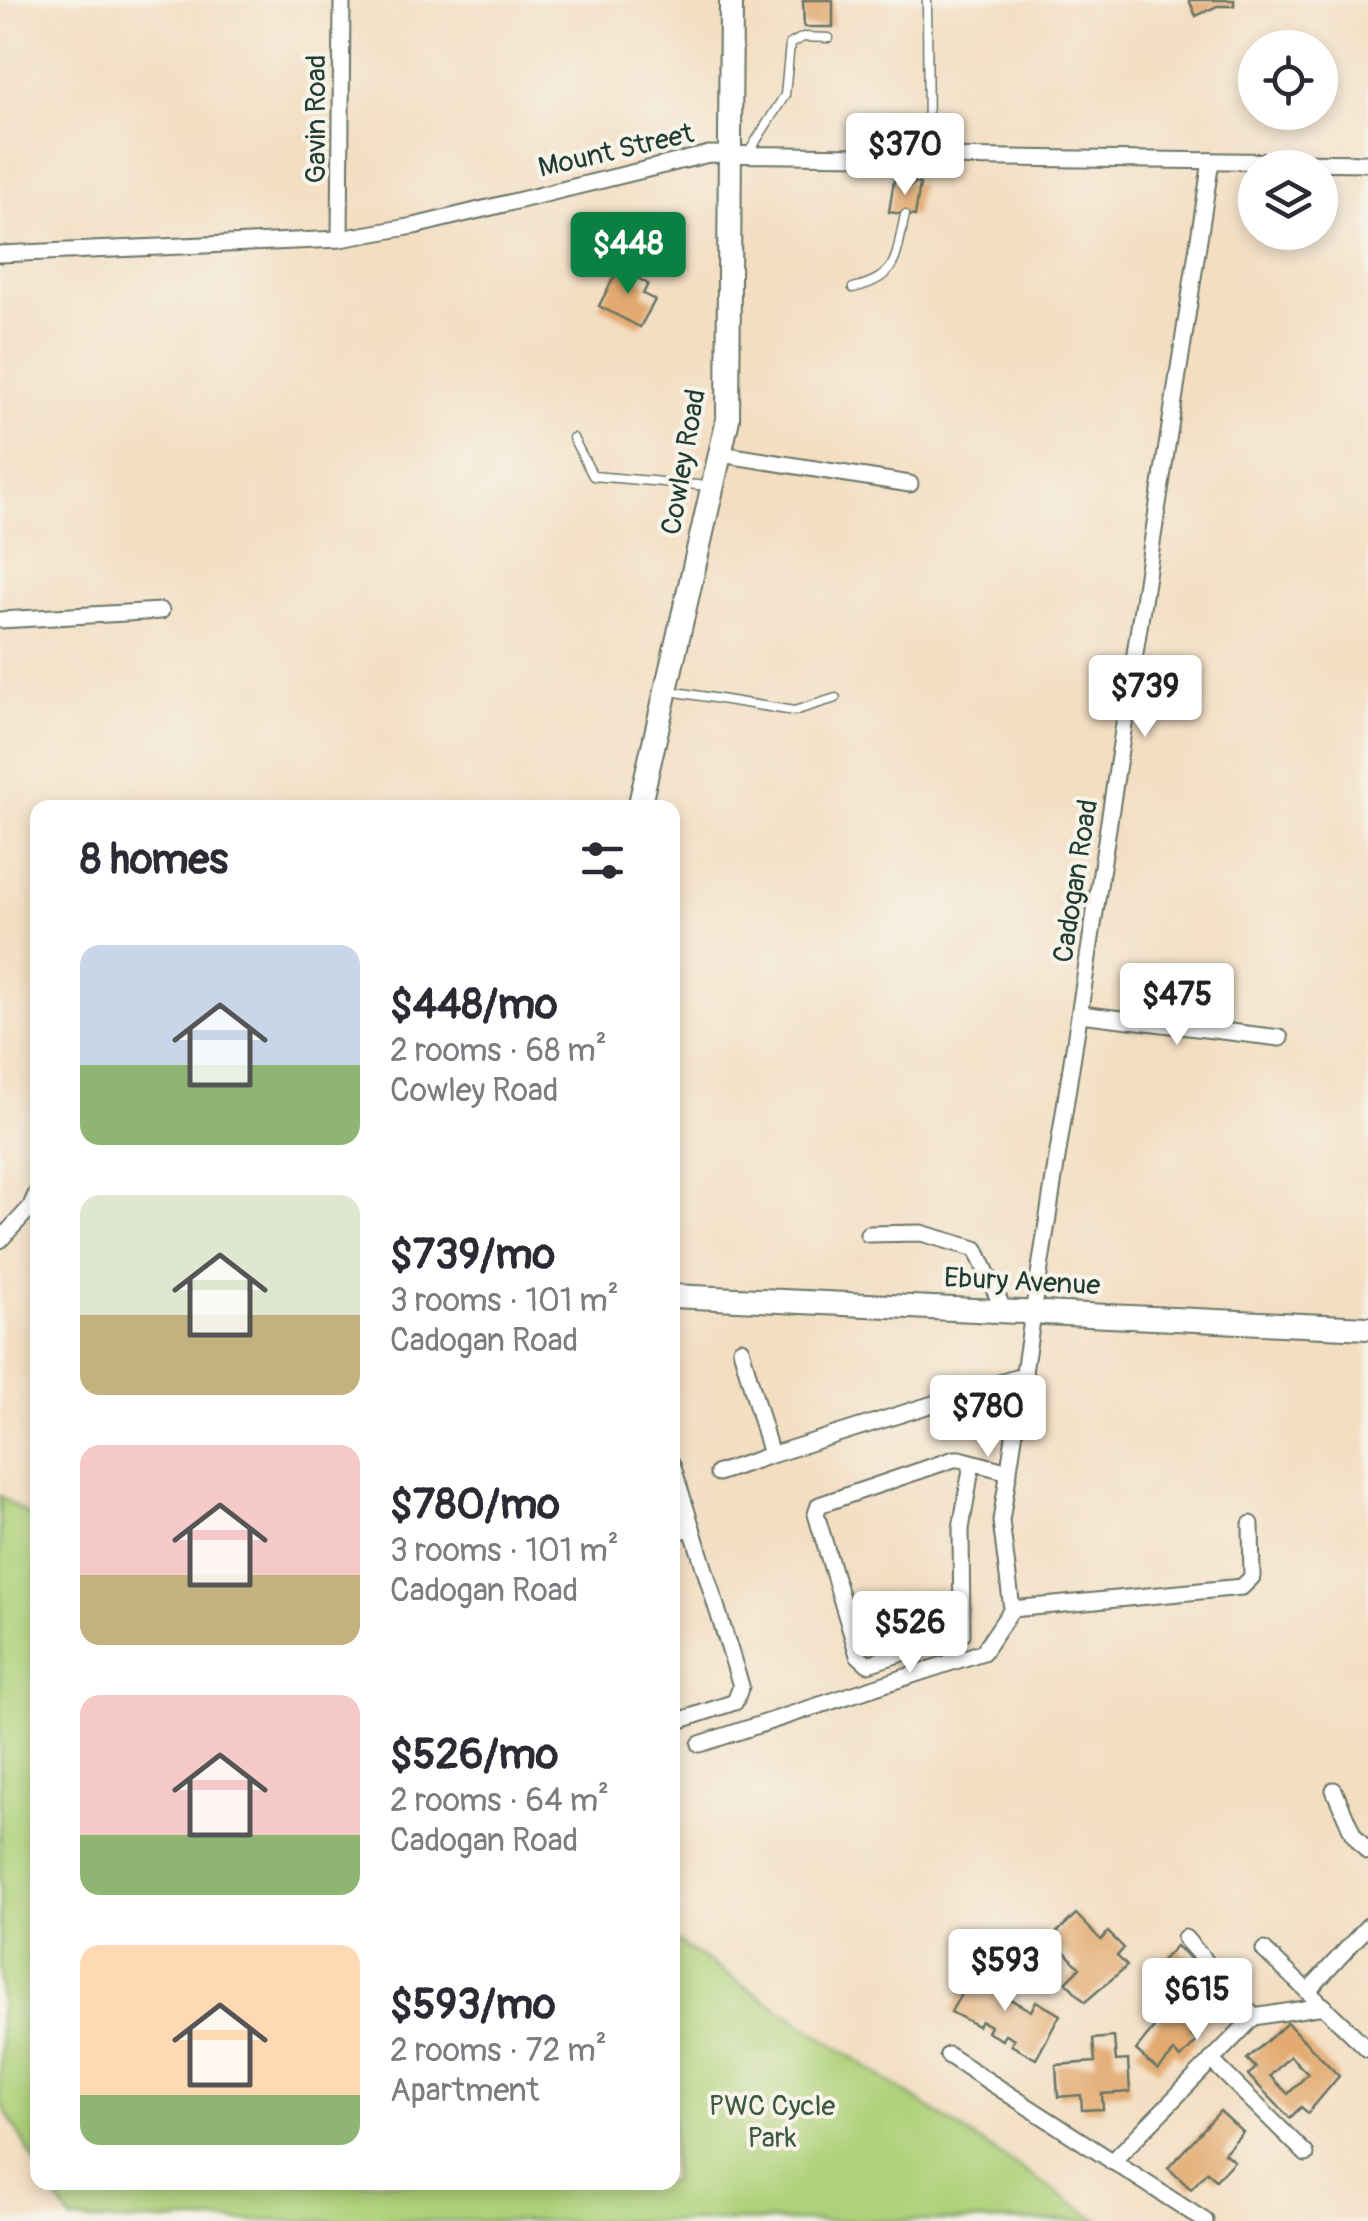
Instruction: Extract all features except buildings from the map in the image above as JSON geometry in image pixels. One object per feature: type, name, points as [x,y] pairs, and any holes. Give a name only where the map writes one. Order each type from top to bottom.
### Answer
[{"type":"street","name":"Gavin Road","points":[[340,239],[342,0]]},
{"type":"street","name":"Cowley Road","points":[[641,800],[721,454],[729,390],[738,156],[731,0]]},
{"type":"street","name":"Mount Street","points":[[0,254],[340,239],[414,226],[707,154],[1368,163]]},
{"type":"street","name":"Cadogan Road","points":[[1012,1609],[1000,1521],[1211,160]]},
{"type":"street","points":[[721,454],[910,484]]},
{"type":"street","points":[[0,620],[161,611]]},
{"type":"street","points":[[1080,1014],[1280,1038]]},
{"type":"street","points":[[0,1240],[30,1208]]},
{"type":"street","points":[[868,1234],[921,1233],[976,1249],[1004,1311]]},
{"type":"street","name":"Ebury Avenue","points":[[680,1296],[1368,1328]]},
{"type":"street","points":[[740,1349],[772,1455]]},
{"type":"street","points":[[718,1473],[1025,1375]]},
{"type":"street","points":[[972,1463],[961,1529],[962,1634],[868,1664],[858,1654],[817,1510],[825,1500],[954,1459],[972,1463],[1009,1472]]},
{"type":"street","points":[[680,1490],[741,1691],[735,1702],[680,1721]]},
{"type":"street","points":[[700,1744],[983,1652],[1012,1609],[1242,1587],[1252,1577],[1250,1524]]},
{"type":"street","points":[[680,1532],[692,1528]]},
{"type":"street","points":[[1334,1790],[1350,1828],[1368,1852]]},
{"type":"street","points":[[1308,1991],[1368,1926]]},
{"type":"street","points":[[1186,1938],[1254,2016]]},
{"type":"street","points":[[1264,1950],[1368,2049]]},
{"type":"street","points":[[1112,2162],[1254,2016],[1324,2006]]},
{"type":"street","points":[[948,2055],[1205,2221]]},
{"type":"street","points":[[1211,2060],[1306,2154]]},
{"type":"lane","points":[[910,182],[920,156],[927,0]]},
{"type":"lane","points":[[738,156],[786,95],[790,44],[803,37],[829,38]]},
{"type":"lane","points":[[852,288],[875,283],[889,272],[904,215]]},
{"type":"lane","points":[[572,438],[594,476],[714,486]]},
{"type":"lane","points":[[666,690],[794,711],[836,698]]},
{"type":"green space","points":[[0,1496],[30,1516],[30,2153],[0,2102]]},
{"type":"green space","name":"PWC Cycle Park","points":[[680,1944],[1100,2221],[71,2221],[52,2190],[680,2190]]}]
